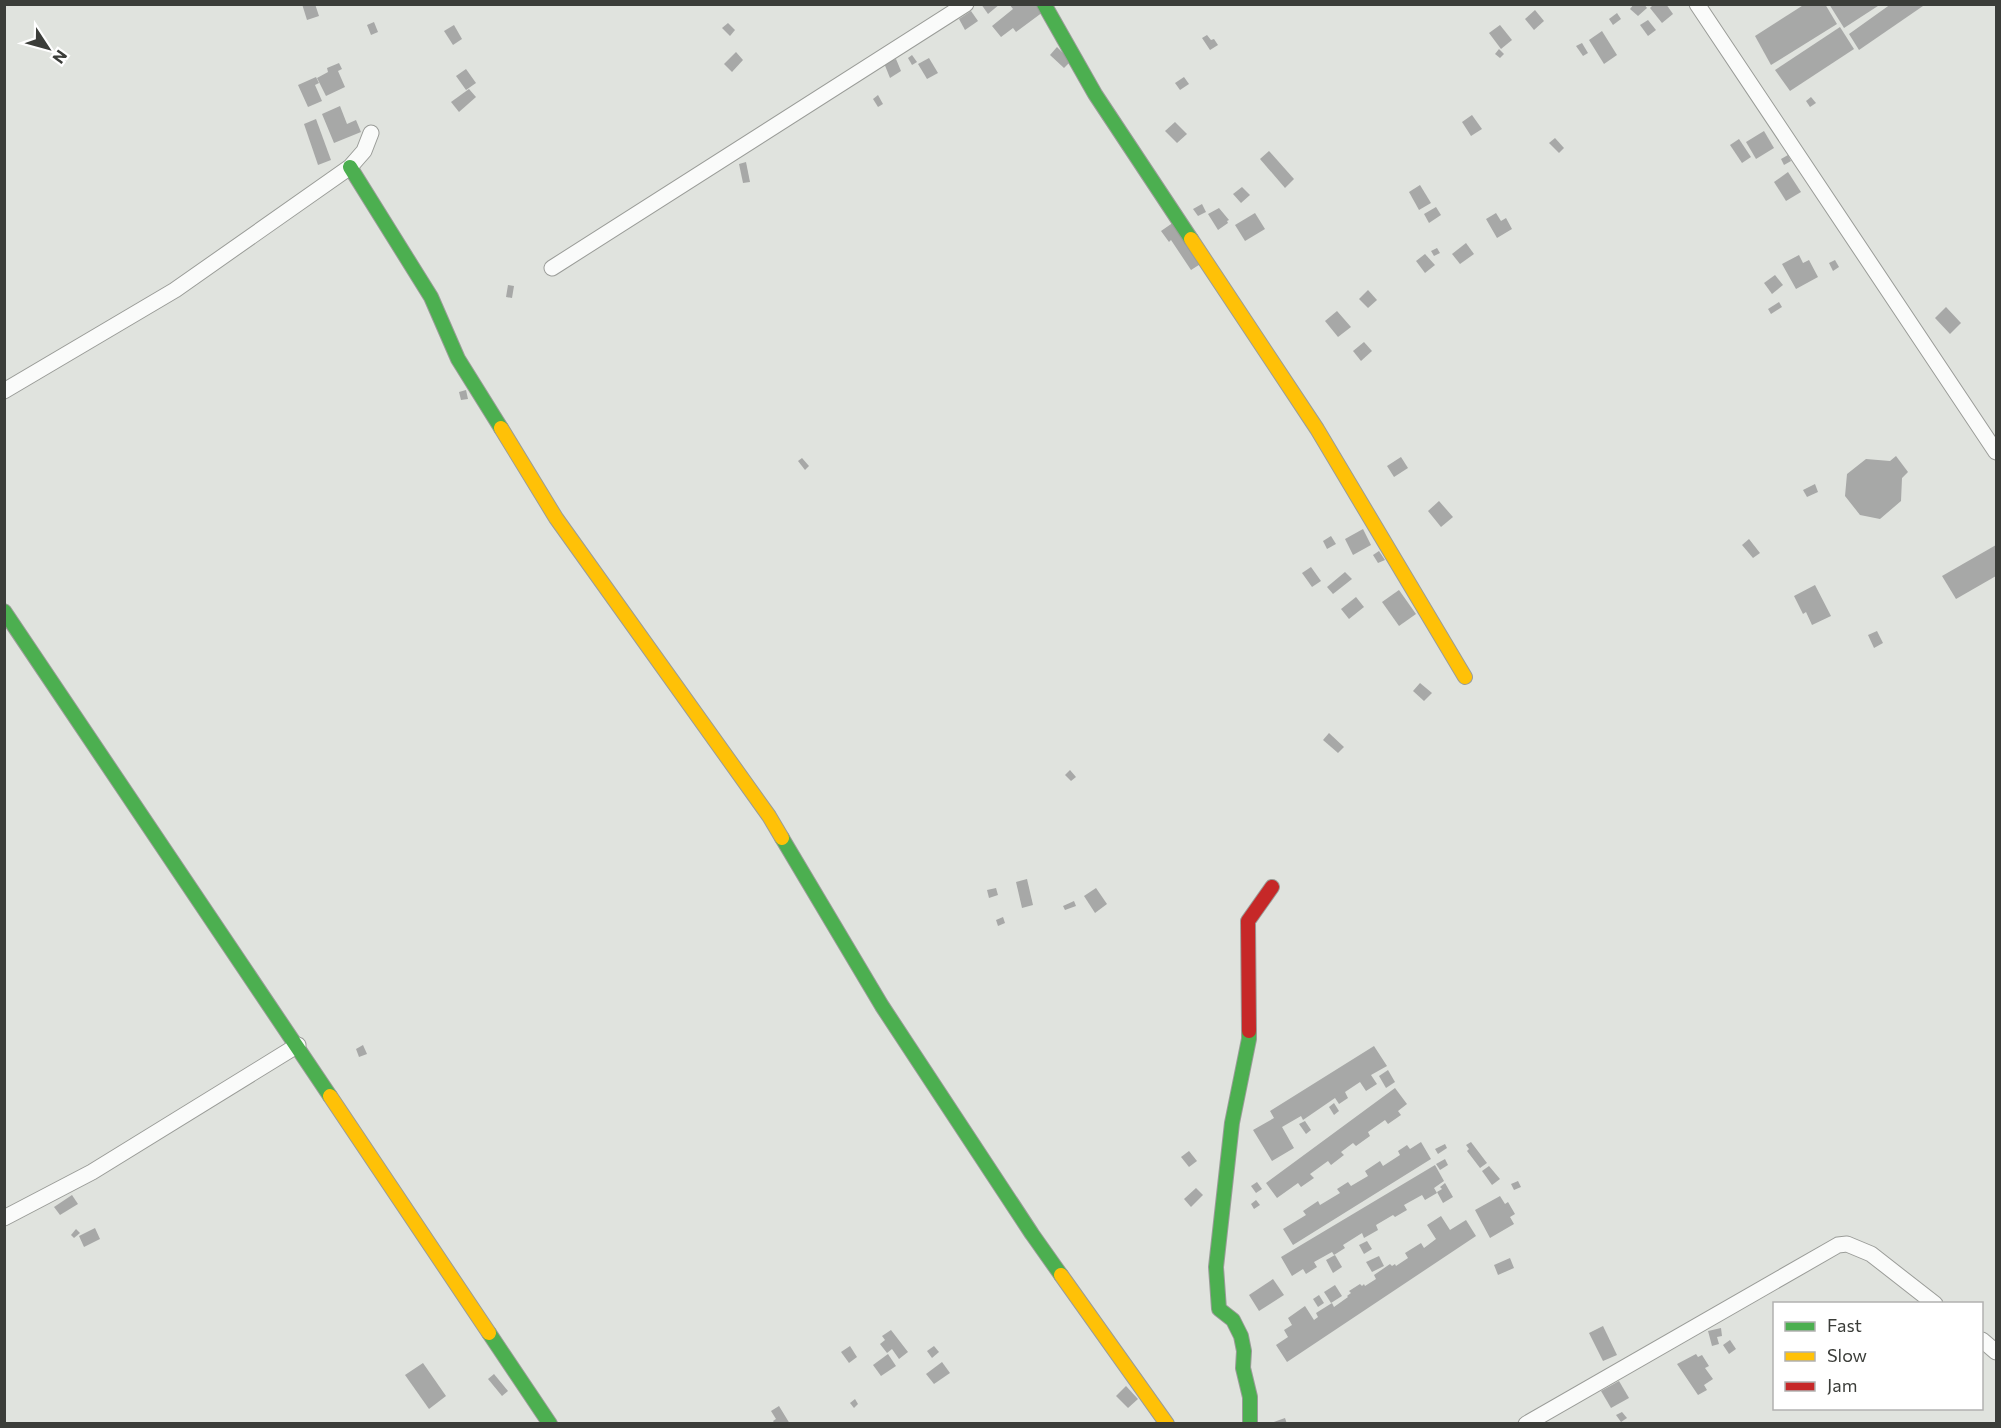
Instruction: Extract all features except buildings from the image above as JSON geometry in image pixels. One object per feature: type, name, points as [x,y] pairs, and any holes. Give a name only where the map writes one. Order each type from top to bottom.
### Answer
[{"type":"street","points":[[552,268],[966,4]]},
{"type":"street","points":[[1044,4],[1095,94],[1317,429],[1465,677]]},
{"type":"street","points":[[1697,4],[1996,452]]},
{"type":"street","points":[[4,391],[175,290],[350,168],[364,151],[371,133]]},
{"type":"street","points":[[350,168],[431,297],[458,359],[556,518],[769,816],[882,1006],[1032,1234],[1167,1424]]},
{"type":"street","points":[[4,610],[298,1045],[550,1424]]},
{"type":"street","points":[[1250,1424],[1250,1397],[1243,1368],[1244,1351],[1241,1336],[1233,1320],[1219,1309],[1216,1267],[1233,1123],[1249,1039],[1248,921],[1272,886]]},
{"type":"street","points":[[4,1218],[92,1172],[298,1045]]},
{"type":"street","points":[[1526,1424],[1838,1245],[1847,1244],[1871,1254],[1932,1302]]},
{"type":"street","points":[[1983,1341],[1996,1352]]},
{"type":"traffic: fast","points":[[1044,4],[1095,94],[1191,239]]},
{"type":"traffic: fast","points":[[350,167],[431,297],[458,359],[501,428]]},
{"type":"traffic: fast","points":[[4,611],[330,1096]]},
{"type":"traffic: fast","points":[[782,838],[882,1006],[1061,1275]]},
{"type":"traffic: fast","points":[[1249,1031],[1232,1123],[1216,1267],[1219,1309],[1233,1320],[1241,1336],[1244,1351],[1243,1368],[1250,1397],[1250,1424]]},
{"type":"traffic: fast","points":[[489,1333],[550,1424]]},
{"type":"traffic: slow","points":[[1191,239],[1317,429],[1465,677]]},
{"type":"traffic: slow","points":[[501,428],[556,518],[769,816],[782,838]]},
{"type":"traffic: slow","points":[[330,1096],[489,1333]]},
{"type":"traffic: slow","points":[[1061,1275],[1167,1424]]},
{"type":"traffic: jam","points":[[1249,1031],[1248,921],[1272,887]]}]
